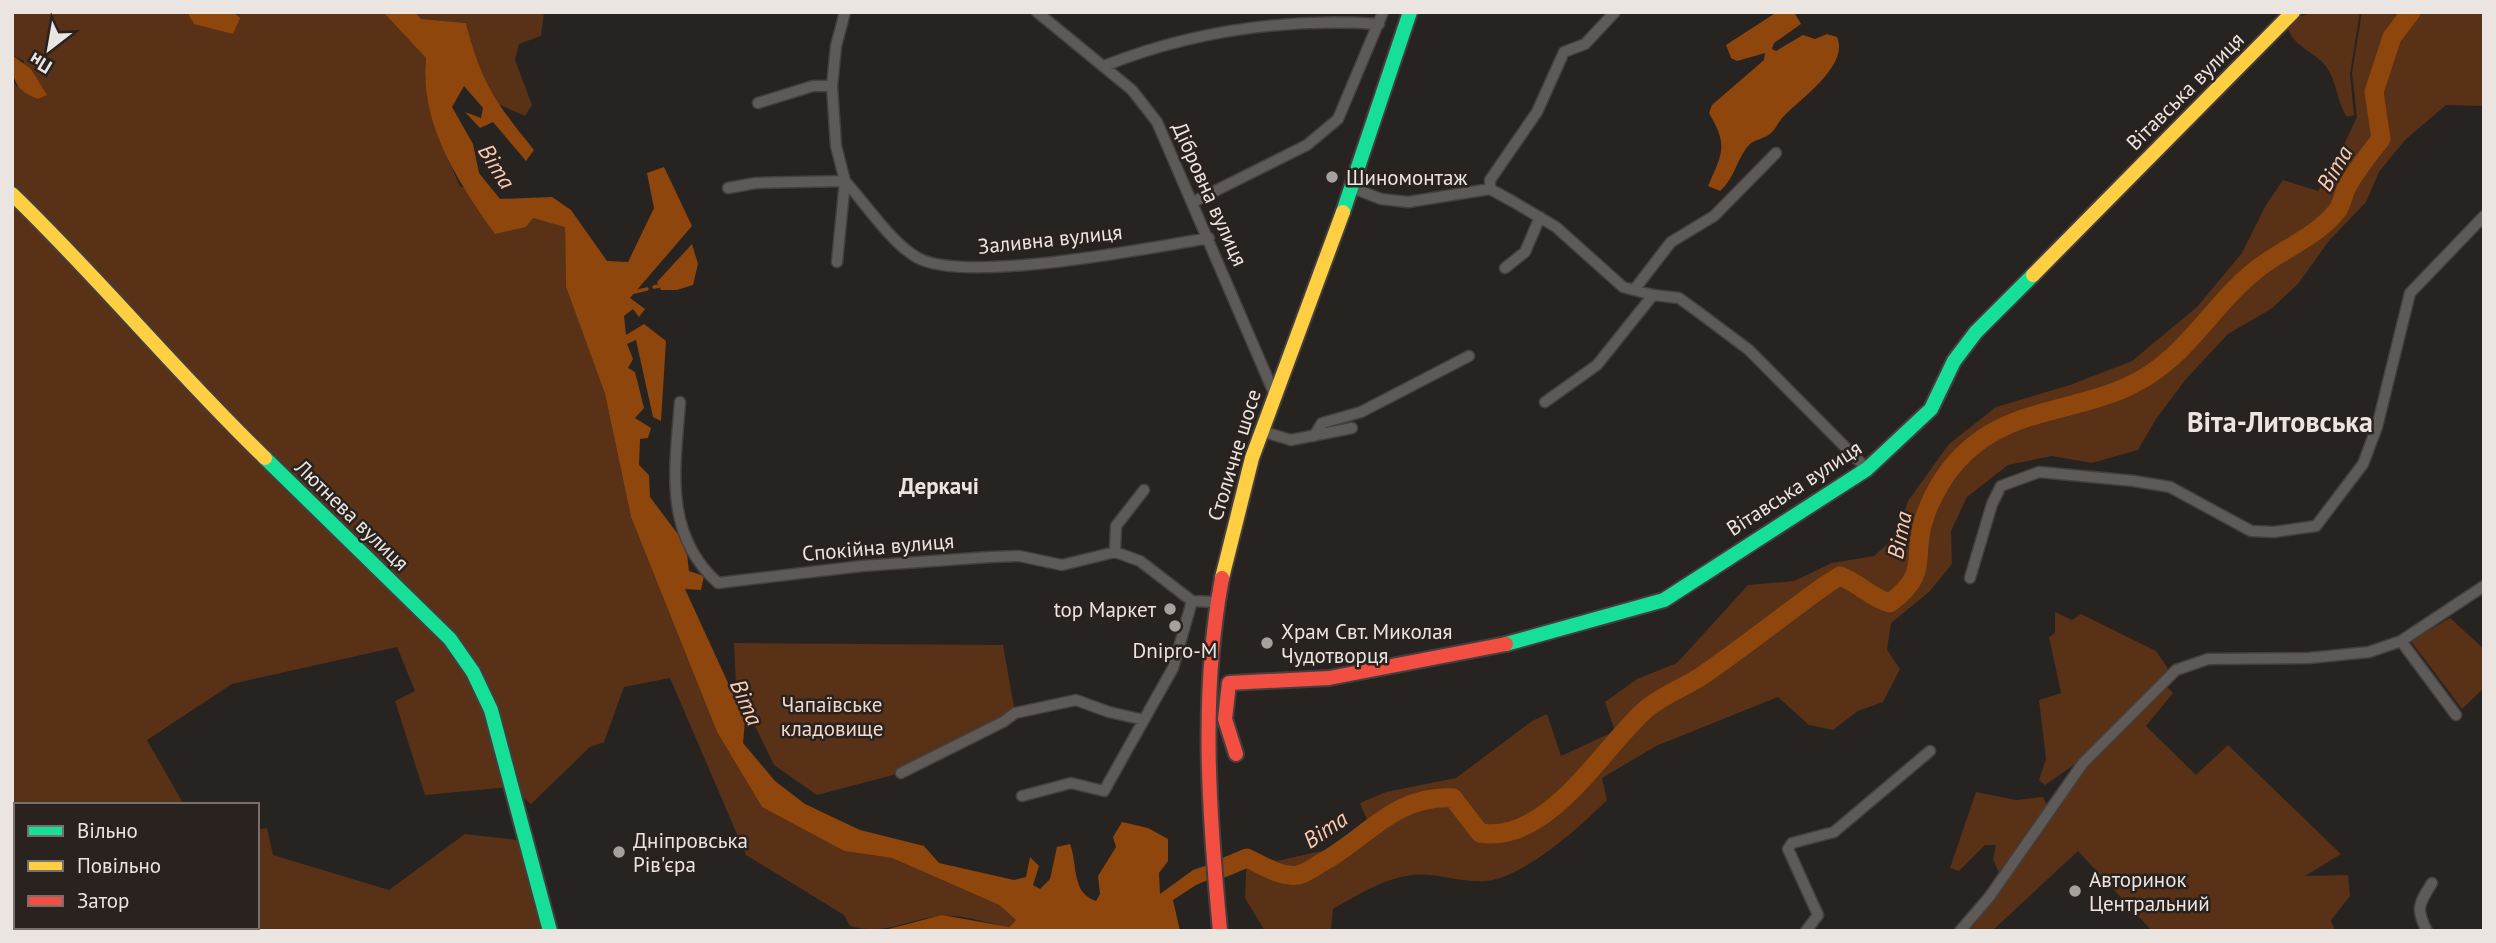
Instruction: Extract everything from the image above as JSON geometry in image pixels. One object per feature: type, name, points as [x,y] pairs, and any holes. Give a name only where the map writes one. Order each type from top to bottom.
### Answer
[{"type":"street","points":[[838,262],[845,180],[836,146],[832,86],[836,46],[845,12]]},
{"type":"street","name":"Дібровна вулиця","points":[[1037,12],[1132,90],[1157,122],[1274,394]]},
{"type":"street","points":[[1192,202],[1307,145],[1338,119],[1383,12]]},
{"type":"street","name":"Столичне шосе","points":[[1220,931],[1206,749],[1207,695],[1217,602],[1238,505],[1261,431],[1350,187],[1410,12]]},
{"type":"street","points":[[1490,189],[1490,180],[1537,112],[1564,52],[1585,44],[1615,12]]},
{"type":"street","name":"Вітавська вулиця","points":[[1236,754],[1227,739],[1224,698],[1229,683],[1329,678],[1368,672],[1513,642],[1622,614],[1664,600],[1867,469],[1931,409],[1954,361],[1976,332],[2293,12]]},
{"type":"street","points":[[1104,66],[1145,51],[1247,27],[1326,20],[1379,24]]},
{"type":"street","points":[[758,103],[813,86],[832,86]]},
{"type":"street","points":[[1634,290],[1671,242],[1714,216],[1776,153]]},
{"type":"street","points":[[728,188],[756,183],[845,180]]},
{"type":"street","name":"Заливна вулиця","points":[[845,180],[903,247],[919,258],[932,262],[967,266],[1024,265],[1209,238]]},
{"type":"street","points":[[1350,187],[1381,199],[1408,202],[1490,189],[1556,227],[1623,287],[1679,298],[1749,350],[1867,469]]},
{"type":"street","name":"Лютнева вулиця","points":[[12,194],[64,244],[204,399],[450,639],[473,672],[491,710],[550,931]]},
{"type":"street","points":[[1970,578],[1992,505],[2001,486],[2039,472],[2170,488],[2251,531],[2274,532],[2316,526],[2362,464],[2377,427],[2410,293],[2484,216]]},
{"type":"street","points":[[1505,268],[1525,252],[1539,218]]},
{"type":"street","points":[[1545,402],[1597,365],[1653,295]]},
{"type":"street","points":[[1314,436],[1322,423],[1361,412],[1469,356]]},
{"type":"street","name":"Спокійна вулиця","points":[[680,402],[677,516],[697,559],[718,583],[862,566],[990,557],[1019,556],[1062,565],[1115,552]]},
{"type":"street","points":[[1261,431],[1291,440],[1352,428]]},
{"type":"street","points":[[1144,489],[1116,527],[1115,552],[1140,561],[1192,601],[1217,602]]},
{"type":"street","points":[[1960,931],[1972,920],[2083,763],[2176,670],[2207,659],[2309,658],[2323,654],[2343,656],[2369,652],[2400,641],[2484,586]]},
{"type":"street","points":[[1022,796],[1071,783],[1104,791],[1173,668],[1192,601]]},
{"type":"street","points":[[2400,641],[2456,715]]},
{"type":"street","points":[[901,773],[1003,722],[1015,712],[1065,700],[1076,699],[1109,712],[1144,720]]},
{"type":"street","points":[[1806,931],[1818,915],[1788,849],[1792,843],[1834,832],[1930,751]]},
{"type":"street","points":[[2427,931],[2419,915],[2420,903],[2432,883]]},
{"type":"green space","points":[[12,12],[187,12],[194,24],[239,18],[233,12],[383,12],[426,58],[427,92],[434,124],[460,186],[533,218],[565,226],[566,287],[605,394],[631,517],[717,732],[762,807],[844,851],[892,858],[999,905],[1016,920],[1009,927],[948,915],[885,928],[863,929],[850,926],[844,915],[746,855],[670,678],[624,687],[604,742],[590,747],[531,804],[511,787],[425,795],[395,701],[415,691],[397,647],[232,684],[147,740],[183,803],[14,803],[12,829],[12,79],[17,87],[24,61],[12,55]]},
{"type":"green space","points":[[415,12],[544,12],[541,36],[519,44],[515,60],[532,105],[525,116],[496,103],[477,66],[466,23],[420,19]]},
{"type":"green space","points":[[2316,12],[2360,12],[2350,74],[2354,115],[2347,117],[2327,68],[2290,34],[2288,28],[2297,17]]},
{"type":"green space","points":[[2362,12],[2484,12],[2482,106],[2446,105],[2405,140],[2379,172],[2366,202],[2328,242],[2298,284],[2271,309],[2228,334],[2186,379],[2156,419],[2138,450],[2092,463],[2052,456],[2008,465],[1967,497],[1951,531],[1952,564],[1929,592],[1891,623],[1887,650],[1900,669],[1883,702],[1858,711],[1833,730],[1809,725],[1778,697],[1656,746],[1602,778],[1607,800],[1558,843],[1530,863],[1503,877],[1469,881],[1423,874],[1401,877],[1371,888],[1333,909],[1331,931],[1265,931],[1245,898],[1247,852],[1277,861],[1326,850],[1367,820],[1360,803],[1386,792],[1456,778],[1532,721],[1547,714],[1561,756],[1615,731],[1605,702],[1637,679],[1677,663],[1748,585],[1794,581],[1832,563],[1874,556],[1895,537],[1908,501],[1949,444],[1996,407],[2070,385],[2132,361],[2197,307],[2242,253],[2266,205],[2283,180],[2318,191],[2335,164],[2357,117],[2352,73]]},
{"type":"green space","points":[[2055,612],[2072,620],[2081,614],[2156,651],[2169,670],[2078,762],[2045,785],[2039,780],[2046,759],[2039,700],[2061,693],[2049,637],[2055,633]]},
{"type":"green space","points":[[2450,618],[2484,649],[2484,688],[2462,709],[2411,641]]},
{"type":"green space","name":"Чапаївське кладовище","points":[[734,643],[1003,645],[1015,713],[901,773],[817,795],[774,765],[736,687]]},
{"type":"green space","points":[[2166,686],[2173,693],[2146,726],[2196,775],[2228,745],[2341,854],[2305,876],[2348,875],[2350,896],[2331,920],[2335,931],[2152,931],[2078,851],[1992,931],[1967,931],[1974,925],[2030,842],[2057,811],[2086,767]]},
{"type":"green space","points":[[1976,792],[2016,800],[2043,797],[2048,808],[1999,873],[1993,859],[1996,845],[1985,845],[1959,871],[1950,868]]},
{"type":"green space","points":[[267,828],[273,855],[389,890],[465,834],[526,841],[550,931],[103,931],[102,929],[259,929],[259,830]]},
{"type":"shaded area","points":[[187,12],[233,12],[240,18],[233,34],[194,24]]},
{"type":"shaded area","points":[[383,12],[415,12],[421,19],[466,23],[478,62],[491,91],[534,150],[526,161],[493,122],[480,128],[465,112],[481,118],[483,108],[464,86],[452,107],[473,144],[479,173],[500,199],[552,197],[571,210],[607,261],[628,262],[654,208],[647,173],[664,167],[692,226],[630,298],[645,309],[639,317],[633,309],[624,316],[626,335],[644,324],[666,341],[661,421],[653,417],[636,340],[627,344],[633,359],[628,368],[635,372],[644,408],[635,418],[651,428],[648,438],[640,439],[639,465],[649,475],[650,497],[686,545],[689,571],[704,576],[701,590],[685,589],[745,720],[743,743],[775,781],[805,804],[860,830],[924,846],[939,863],[1014,880],[1026,877],[1030,857],[1039,866],[1033,885],[1040,889],[1050,879],[1057,847],[1070,844],[1079,885],[1088,897],[1096,901],[1100,894],[1098,876],[1116,847],[1113,837],[1122,822],[1148,828],[1168,839],[1168,861],[1159,873],[1160,894],[1193,870],[1247,852],[1246,864],[1196,885],[1173,900],[1180,931],[881,931],[942,915],[1009,927],[1016,920],[999,905],[892,858],[844,851],[762,807],[717,732],[631,517],[605,394],[566,287],[565,227],[533,218],[526,227],[495,234],[468,195],[444,152],[429,106],[425,82],[426,58]]},
{"type":"shaded area","points":[[1777,12],[1794,12],[1801,24],[1774,43],[1772,49],[1776,51],[1803,35],[1815,39],[1827,34],[1837,37],[1839,48],[1836,59],[1830,71],[1782,118],[1772,132],[1749,145],[1720,191],[1708,186],[1721,149],[1719,134],[1709,113],[1712,105],[1764,60],[1765,53],[1737,61],[1731,58],[1726,45]]},
{"type":"shaded area","points":[[12,55],[31,69],[47,95],[38,99],[19,87],[14,77]]},
{"type":"shaded area","points":[[692,244],[698,264],[693,285],[677,290],[661,290],[657,282]]},
{"type":"waterway","name":"Віта","points":[[1223,868],[1247,858],[1278,873],[1301,874],[1337,853],[1397,811],[1432,799],[1453,798],[1480,833],[1505,833],[1528,824],[1550,810],[1571,791],[1650,706],[1703,675],[1840,576],[1890,603],[1911,582],[1917,564],[1920,533],[1928,509],[1944,478],[1966,452],[1991,433],[2010,424],[2108,395],[2148,376],[2182,348],[2256,270],[2319,229],[2337,211],[2351,180],[2381,139],[2374,92],[2392,37],[2411,12]]},
{"type":"waterway","points":[[654,287],[659,286]]},
{"type":"waterway","points":[[634,292],[647,289]]},
{"type":"traffic: fast","points":[[1343,212],[1410,12]]},
{"type":"traffic: fast","points":[[1506,644],[1664,600],[1867,469],[1931,409],[1954,361],[1976,332],[2033,275]]},
{"type":"traffic: fast","points":[[265,458],[450,639],[473,672],[491,710],[550,931]]},
{"type":"traffic: slow","points":[[2033,275],[2293,12]]},
{"type":"traffic: slow","points":[[12,194],[265,458]]},
{"type":"traffic: slow","points":[[1222,578],[1252,458],[1343,212]]},
{"type":"traffic: jam","points":[[1220,931],[1210,798],[1209,710],[1215,622],[1222,578]]},
{"type":"traffic: jam","points":[[1236,754],[1225,719],[1229,683],[1329,678],[1506,644]]},
{"type":"place","name":"Шиномонтаж","points":[[1332,177]]},
{"type":"place","name":"top Маркет","points":[[1170,609]]},
{"type":"place","name":"Dnipro-M","points":[[1175,626]]},
{"type":"place","name":"Храм Свт. Миколая Чудотворця","points":[[1267,643]]},
{"type":"place","name":"Дніпровська Рів'єра","points":[[619,852]]},
{"type":"place","name":"Авторинок Центральний","points":[[2075,891]]},
{"type":"district","name":"Віта-Литовська","points":[[2280,421]]},
{"type":"district","name":"Деркачі","points":[[939,485]]}]
